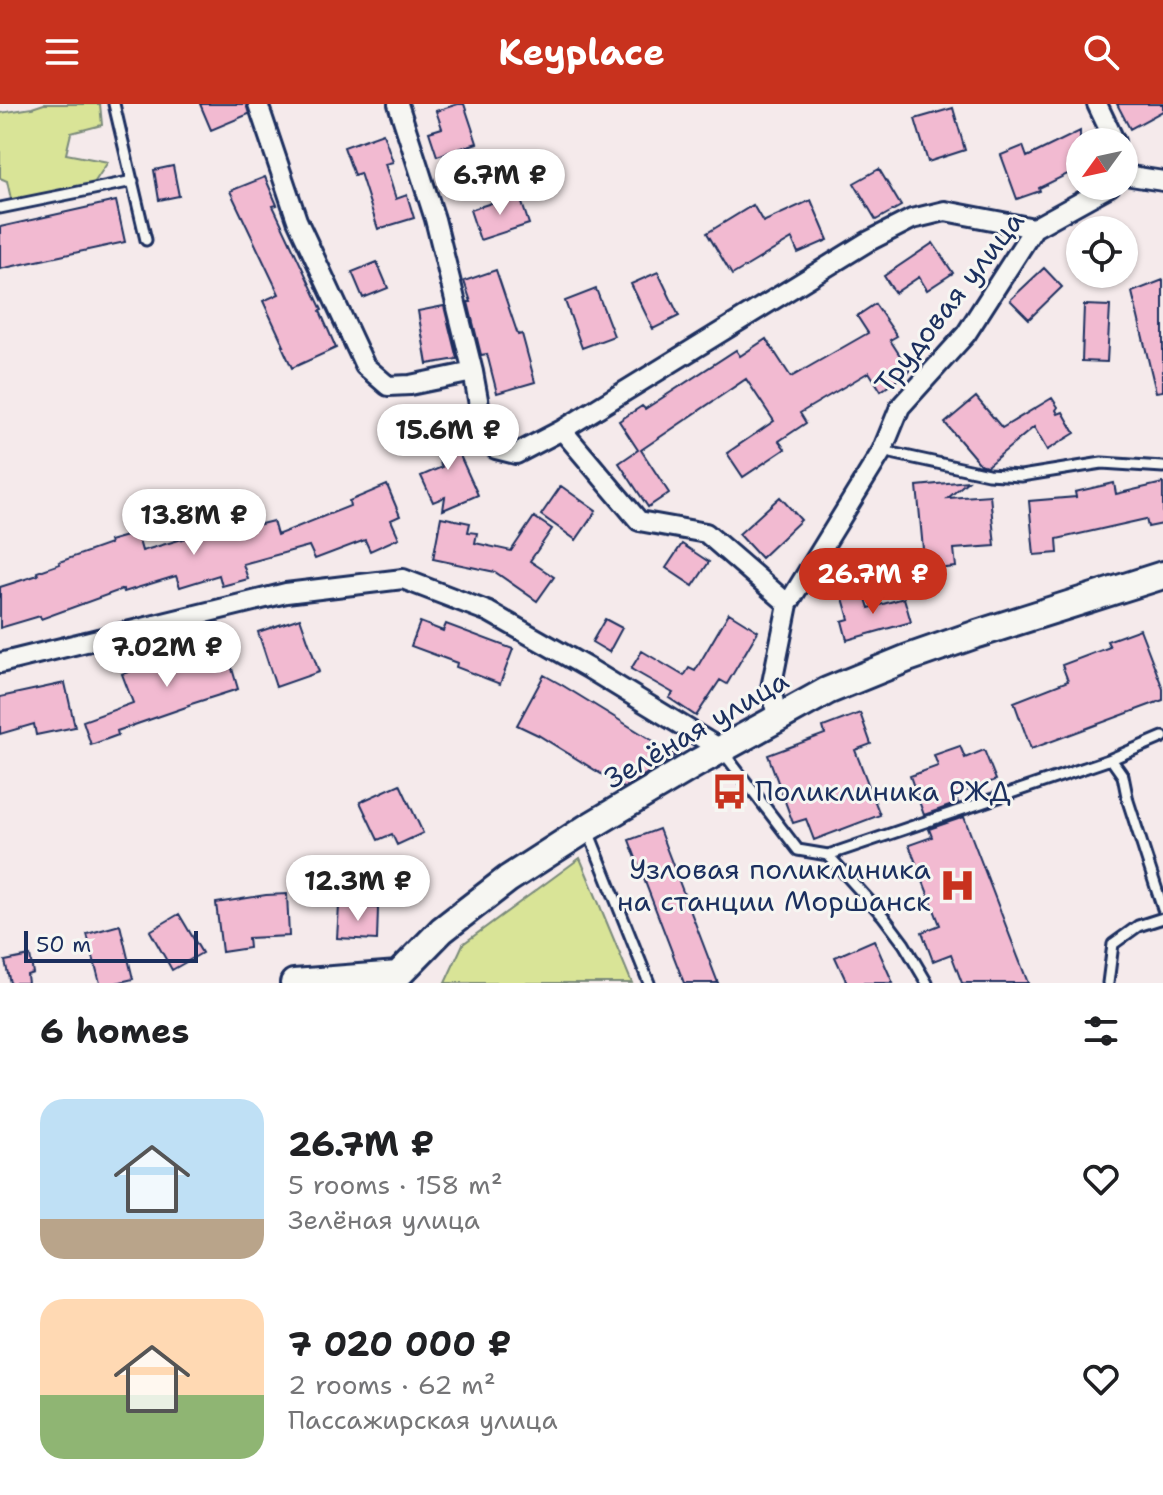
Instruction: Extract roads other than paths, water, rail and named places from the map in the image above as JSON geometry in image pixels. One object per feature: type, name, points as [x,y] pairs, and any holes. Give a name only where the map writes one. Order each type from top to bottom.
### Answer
[{"type":"street","points":[[258,104],[297,220],[365,366],[388,386],[410,385],[473,372]]},
{"type":"street","points":[[398,104],[435,219],[473,372],[484,432],[496,449],[516,454],[562,430],[867,242],[912,219],[945,211],[1034,228]]},
{"type":"street","points":[[1097,104],[1108,128]]},
{"type":"street","points":[[1138,175],[1163,181]]},
{"type":"street","name":"Трудовая улица","points":[[788,604],[882,451],[900,407],[966,334],[1034,228],[1085,200]]},
{"type":"street","points":[[562,430],[639,521],[706,533],[788,604],[771,688],[777,718]]},
{"type":"street","name":"Зелёная улица","points":[[294,983],[400,979],[442,930],[508,879],[587,828],[827,691],[977,634],[1163,575]]},
{"type":"street","points":[[0,663],[286,593],[403,579],[489,612],[722,750]]},
{"type":"lane","points":[[114,104],[146,240]]},
{"type":"lane","points":[[0,208],[133,181]]},
{"type":"lane","points":[[882,451],[988,474],[1021,476],[1102,463],[1163,467]]},
{"type":"lane","points":[[722,750],[798,850],[828,855],[1111,759],[1163,737]]},
{"type":"lane","points":[[1111,759],[1123,776],[1128,801],[1163,909]]},
{"type":"lane","points":[[587,828],[649,983]]},
{"type":"lane","points":[[828,855],[883,916],[927,983]]},
{"type":"lane","points":[[1108,983],[1113,944],[1138,926],[1163,918]]},
{"type":"place","name":"Поликлиника РЖД","points":[[729,791]]},
{"type":"place","name":"Узловая поликлиника на станции Моршанск","points":[[957,885]]}]
